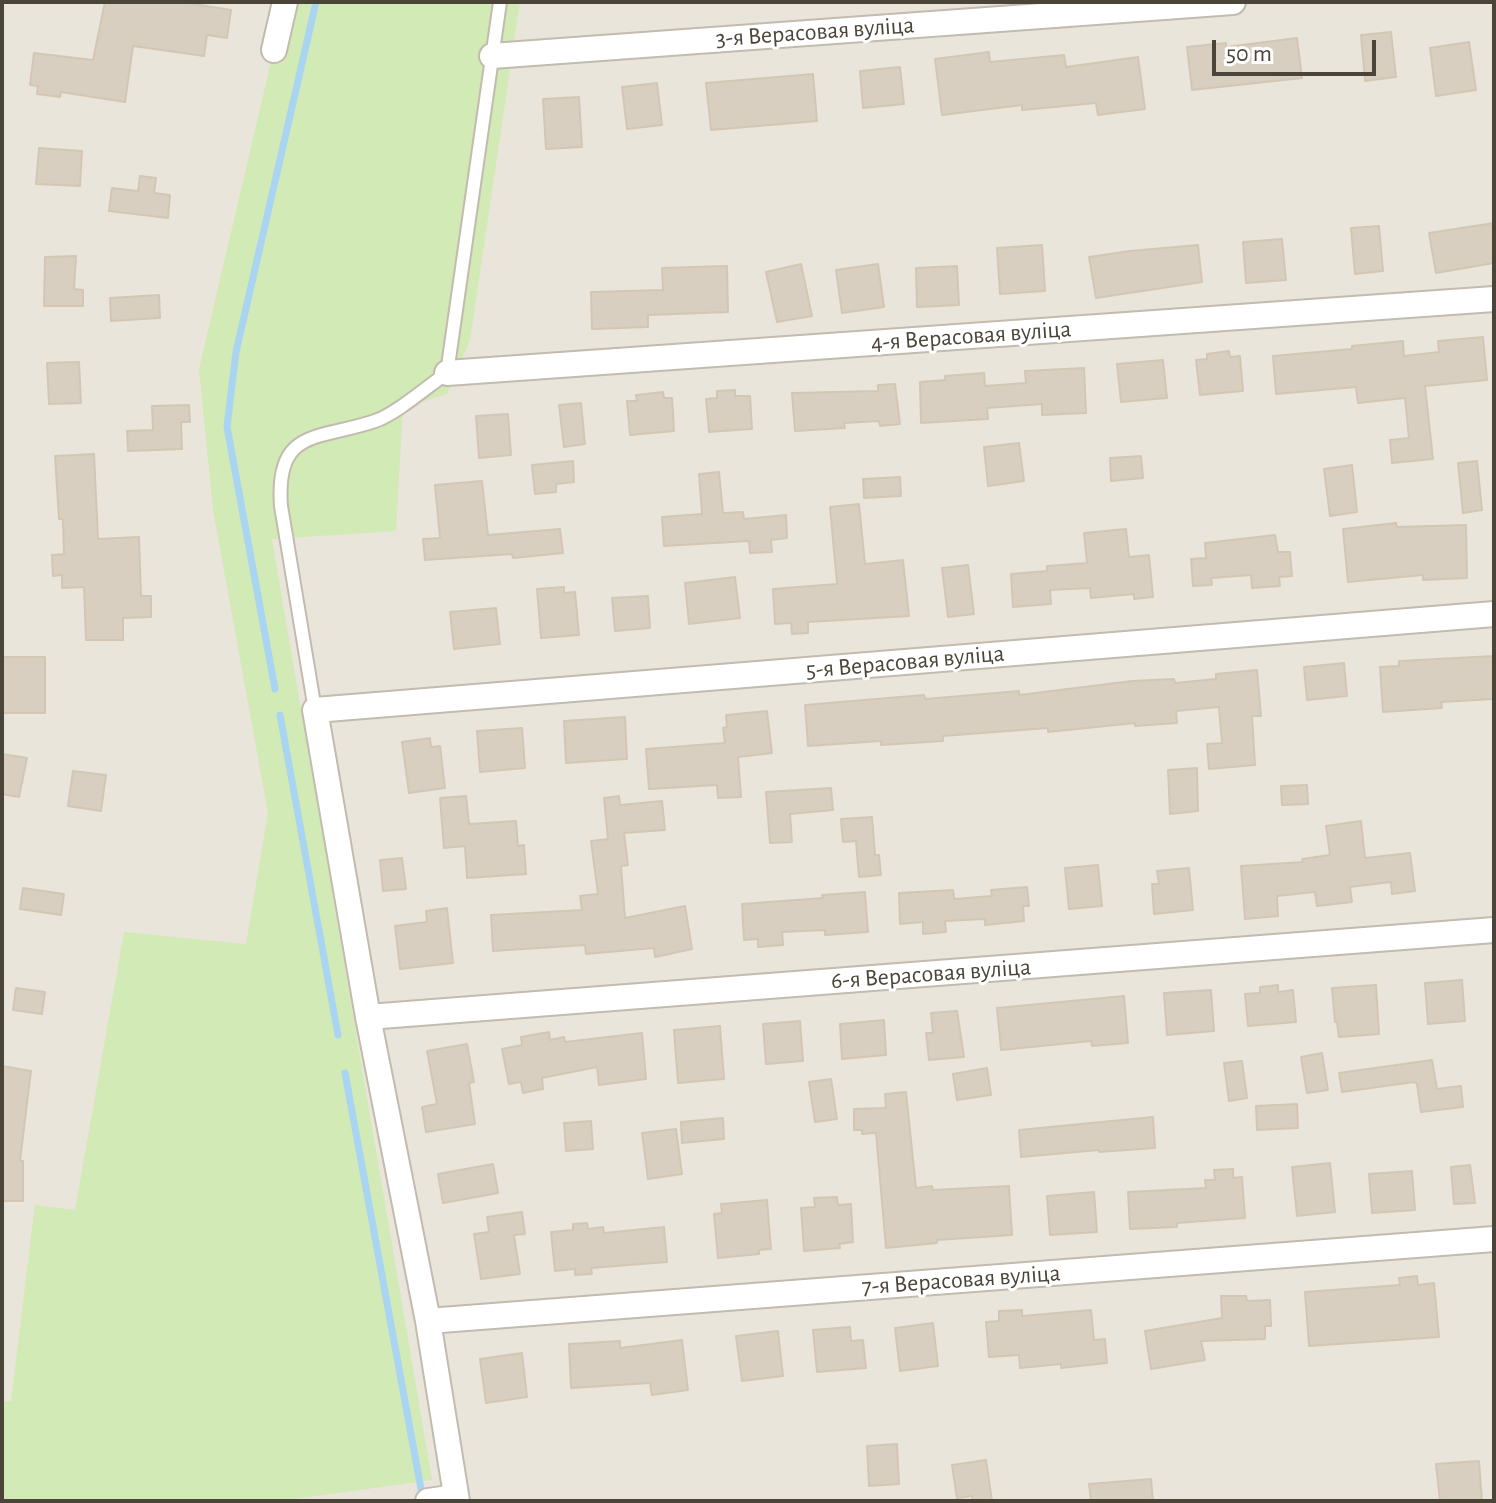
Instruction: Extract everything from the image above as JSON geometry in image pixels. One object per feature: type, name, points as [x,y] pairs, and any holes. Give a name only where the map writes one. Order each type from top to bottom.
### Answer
[{"type":"street","points":[[274,50],[285,2]]},
{"type":"street","name":"3-я Верасовая вуліца","points":[[492,56],[1233,2]]},
{"type":"street","name":"4-я Верасовая вуліца","points":[[447,373],[1494,299]]},
{"type":"street","name":"5-я Верасовая вуліца","points":[[315,710],[1494,614]]},
{"type":"street","points":[[315,710],[368,1017],[428,1321],[445,1500]]},
{"type":"street","name":"6-я Верасовая вуліца","points":[[368,1017],[1494,930]]},
{"type":"street","name":"7-я Верасовая вуліца","points":[[428,1321],[1494,1239]]},
{"type":"lane","points":[[315,710],[281,506],[281,472],[296,445],[310,438],[378,420],[447,373],[500,2]]},
{"type":"shaded area","points":[[2,2],[1494,2],[1494,1501],[2,1501]]},
{"type":"green space","points":[[285,2],[520,2],[470,340],[447,394],[403,408],[396,531],[272,539],[432,1480],[280,1501],[2,1501],[2,1401],[11,1401],[35,1205],[75,1210],[124,932],[246,944],[268,813],[213,510],[199,369]]},
{"type":"building","points":[[105,2],[181,2],[231,10],[227,38],[207,35],[204,56],[133,46],[125,102],[61,92],[60,97],[37,94],[38,86],[30,85],[34,53],[93,60]]},
{"type":"building","points":[[1391,32],[1396,77],[1365,81],[1361,35]]},
{"type":"building","points":[[1297,38],[1302,78],[1192,90],[1187,47],[1226,43],[1226,47]]},
{"type":"building","points":[[1469,42],[1476,90],[1436,96],[1430,48]]},
{"type":"building","points":[[989,52],[990,62],[1064,55],[1066,67],[1138,57],[1145,109],[1098,115],[1096,103],[1022,110],[1022,105],[942,115],[935,59]]},
{"type":"building","points":[[900,67],[904,104],[863,108],[860,71]]},
{"type":"building","points":[[813,74],[817,121],[711,130],[706,83]]},
{"type":"building","points":[[657,83],[662,125],[627,129],[622,87]]},
{"type":"building","points":[[579,97],[582,147],[546,149],[543,99]]},
{"type":"building","points":[[39,148],[82,151],[80,186],[36,184]]},
{"type":"building","points":[[140,176],[156,178],[154,193],[170,195],[168,218],[109,211],[112,188],[138,191]]},
{"type":"building","points":[[1494,223],[1494,263],[1436,273],[1429,233]]},
{"type":"building","points":[[1379,226],[1383,271],[1355,274],[1351,228]]},
{"type":"building","points":[[1282,239],[1286,280],[1246,283],[1243,242]]},
{"type":"building","points":[[1042,245],[1045,291],[1000,294],[997,248]]},
{"type":"building","points":[[1198,245],[1202,282],[1096,298],[1089,257]]},
{"type":"building","points":[[76,256],[74,289],[83,290],[83,306],[44,306],[45,257]]},
{"type":"building","points":[[801,264],[812,316],[777,322],[766,272]]},
{"type":"building","points":[[878,264],[884,307],[842,313],[836,270]]},
{"type":"building","points":[[727,266],[728,312],[648,315],[648,327],[592,329],[591,292],[663,290],[662,268]]},
{"type":"building","points":[[957,266],[959,305],[917,307],[916,268]]},
{"type":"building","points":[[159,295],[160,318],[111,321],[110,298]]},
{"type":"building","points":[[1483,337],[1487,380],[1425,386],[1433,459],[1392,463],[1390,440],[1409,438],[1405,398],[1358,403],[1356,387],[1276,394],[1273,356],[1403,341],[1404,356],[1439,352],[1438,341]]},
{"type":"building","points":[[1229,351],[1230,357],[1240,356],[1243,391],[1200,395],[1196,360],[1207,359],[1207,354]]},
{"type":"building","points":[[1163,360],[1167,398],[1121,402],[1117,364]]},
{"type":"building","points":[[79,362],[81,403],[49,404],[47,363]]},
{"type":"building","points":[[1084,368],[1086,413],[1042,415],[1042,404],[987,408],[988,419],[921,423],[920,382],[945,380],[945,376],[984,373],[985,386],[1026,383],[1025,371]]},
{"type":"building","points":[[895,384],[900,424],[880,426],[879,421],[844,423],[845,428],[795,431],[792,393],[878,391],[878,385]]},
{"type":"building","points":[[735,390],[735,396],[750,396],[752,429],[709,432],[706,399],[717,398],[717,391]]},
{"type":"building","points":[[663,392],[664,398],[672,398],[674,431],[630,435],[627,401],[637,401],[636,395]]},
{"type":"building","points":[[581,403],[585,444],[564,447],[559,405]]},
{"type":"building","points":[[189,405],[190,422],[181,422],[182,449],[128,451],[127,431],[153,430],[152,406]]},
{"type":"building","points":[[508,414],[511,455],[479,458],[476,416]]},
{"type":"building","points":[[1019,443],[1024,481],[988,486],[984,447]]},
{"type":"building","points":[[94,454],[98,539],[139,537],[141,596],[151,596],[151,617],[123,618],[123,640],[86,640],[84,587],[62,588],[62,575],[53,576],[52,555],[64,554],[55,456]]},
{"type":"building","points":[[1141,456],[1143,478],[1111,481],[1110,458]]},
{"type":"building","points":[[573,461],[574,482],[556,484],[556,492],[535,494],[532,465]]},
{"type":"building","points":[[1477,461],[1482,510],[1463,513],[1458,463]]},
{"type":"building","points":[[1352,465],[1357,512],[1330,516],[1324,469]]},
{"type":"building","points":[[719,472],[723,513],[743,512],[744,519],[786,515],[787,538],[771,540],[772,552],[750,553],[749,541],[664,546],[662,517],[702,514],[699,474]]},
{"type":"building","points":[[900,477],[901,496],[864,498],[863,479]]},
{"type":"building","points":[[482,481],[488,535],[560,529],[563,553],[513,558],[512,554],[425,560],[423,539],[440,538],[435,485]]},
{"type":"building","points":[[859,504],[865,564],[903,560],[909,616],[808,622],[808,633],[792,634],[791,623],[775,624],[773,589],[837,584],[830,507]]},
{"type":"building","points":[[1396,523],[1397,527],[1466,525],[1467,578],[1423,580],[1423,575],[1348,582],[1343,529]]},
{"type":"building","points":[[1126,529],[1129,557],[1149,555],[1153,597],[1134,599],[1134,594],[1091,598],[1090,588],[1050,590],[1051,604],[1013,607],[1011,574],[1047,571],[1047,566],[1087,563],[1084,533]]},
{"type":"building","points":[[1275,535],[1278,552],[1290,552],[1292,576],[1279,577],[1280,586],[1252,588],[1251,575],[1211,578],[1212,585],[1193,586],[1191,559],[1206,558],[1205,543]]},
{"type":"building","points":[[968,565],[974,614],[948,617],[942,568]]},
{"type":"building","points":[[735,577],[740,618],[689,624],[685,583]]},
{"type":"building","points":[[564,587],[564,593],[575,592],[579,635],[541,638],[537,589]]},
{"type":"building","points":[[648,596],[650,628],[615,631],[612,598]]},
{"type":"building","points":[[496,608],[500,644],[454,649],[450,612]]},
{"type":"building","points":[[1494,656],[1494,699],[1441,702],[1442,708],[1383,712],[1380,667],[1399,666],[1399,661]]},
{"type":"building","points":[[2,657],[45,657],[45,713],[2,713]]},
{"type":"building","points":[[1344,663],[1347,696],[1307,700],[1304,667]]},
{"type":"building","points":[[1257,670],[1261,716],[1252,716],[1255,765],[1209,769],[1207,744],[1222,743],[1219,707],[1176,711],[1177,723],[1135,726],[1135,723],[1048,732],[1048,728],[943,736],[943,741],[881,745],[881,741],[808,746],[805,705],[924,695],[925,699],[1019,691],[1019,695],[1132,681],[1174,679],[1175,683],[1216,679],[1216,674]]},
{"type":"building","points":[[767,711],[772,753],[738,757],[741,797],[718,798],[717,785],[649,789],[646,749],[725,743],[723,728],[727,727],[726,715]]},
{"type":"building","points":[[625,717],[627,759],[566,763],[564,721]]},
{"type":"building","points":[[522,728],[525,768],[480,772],[477,731]]},
{"type":"building","points":[[430,738],[431,747],[440,746],[445,788],[409,793],[402,742]]},
{"type":"building","points":[[2,754],[27,758],[19,797],[2,794]]},
{"type":"building","points":[[1197,768],[1198,811],[1170,814],[1168,770]]},
{"type":"building","points":[[73,771],[106,775],[101,811],[68,806]]},
{"type":"building","points":[[1307,785],[1308,804],[1282,805],[1281,786]]},
{"type":"building","points":[[831,788],[833,810],[790,814],[792,842],[770,843],[766,792]]},
{"type":"building","points":[[466,796],[469,824],[516,821],[518,846],[524,845],[526,874],[467,878],[465,846],[444,848],[440,798]]},
{"type":"building","points":[[619,796],[620,805],[662,801],[665,830],[624,833],[628,865],[621,866],[625,918],[685,906],[692,949],[655,957],[654,948],[586,954],[585,945],[493,951],[491,915],[582,910],[580,896],[598,894],[591,841],[608,839],[604,798]]},
{"type":"building","points":[[872,817],[875,855],[879,855],[881,875],[859,877],[856,841],[843,842],[841,819]]},
{"type":"building","points":[[1361,821],[1365,858],[1410,853],[1415,891],[1392,894],[1391,882],[1350,887],[1352,902],[1317,906],[1315,892],[1277,896],[1278,916],[1245,919],[1241,866],[1303,862],[1302,859],[1330,855],[1326,826]]},
{"type":"building","points":[[402,858],[406,889],[383,891],[380,860]]},
{"type":"building","points":[[1098,865],[1102,906],[1069,909],[1065,868]]},
{"type":"building","points":[[1189,868],[1193,910],[1154,914],[1152,884],[1159,884],[1157,871]]},
{"type":"building","points":[[1027,887],[1029,906],[1023,906],[1024,921],[985,925],[985,919],[945,921],[946,932],[923,934],[923,922],[900,924],[899,893],[953,890],[954,899],[992,896],[991,890]]},
{"type":"building","points":[[23,888],[64,894],[61,915],[20,909]]},
{"type":"building","points":[[865,892],[868,932],[825,935],[825,930],[782,932],[783,945],[758,947],[758,939],[744,940],[742,904]]},
{"type":"building","points":[[447,908],[453,963],[400,969],[395,926],[427,922],[426,911]]},
{"type":"building","points":[[1462,980],[1465,1021],[1428,1024],[1425,983]]},
{"type":"building","points":[[1278,985],[1278,992],[1293,990],[1296,1022],[1248,1026],[1245,994],[1260,993],[1260,987]]},
{"type":"building","points":[[1376,985],[1379,1034],[1339,1037],[1332,988]]},
{"type":"building","points":[[16,988],[45,992],[42,1014],[13,1010]]},
{"type":"building","points":[[1211,990],[1214,1031],[1167,1035],[1164,993]]},
{"type":"building","points":[[1124,996],[1128,1043],[1092,1046],[1091,1041],[1001,1050],[997,1008]]},
{"type":"building","points":[[957,1011],[964,1057],[929,1060],[926,1033],[933,1033],[931,1013]]},
{"type":"building","points":[[884,1020],[886,1055],[842,1059],[840,1024]]},
{"type":"building","points":[[800,1021],[803,1061],[766,1064],[763,1024]]},
{"type":"building","points":[[720,1026],[724,1079],[678,1083],[674,1030]]},
{"type":"building","points":[[549,1032],[550,1040],[564,1037],[565,1042],[642,1033],[646,1079],[599,1085],[597,1067],[542,1078],[543,1089],[523,1093],[521,1082],[509,1084],[502,1049],[522,1045],[521,1037]]},
{"type":"building","points":[[467,1044],[474,1082],[469,1083],[475,1124],[426,1132],[422,1107],[437,1104],[427,1051]]},
{"type":"building","points":[[1322,1053],[1328,1090],[1307,1093],[1301,1057]]},
{"type":"building","points":[[1432,1060],[1437,1089],[1461,1086],[1463,1107],[1421,1112],[1417,1084],[1414,1082],[1342,1092],[1339,1073]]},
{"type":"building","points":[[1242,1061],[1247,1098],[1229,1101],[1224,1063]]},
{"type":"building","points":[[2,1066],[31,1071],[20,1161],[23,1161],[23,1201],[2,1201]]},
{"type":"building","points":[[987,1068],[991,1095],[957,1100],[953,1074]]},
{"type":"building","points":[[831,1079],[837,1119],[815,1122],[809,1082]]},
{"type":"building","points":[[906,1092],[916,1188],[1009,1186],[1012,1235],[937,1240],[937,1243],[886,1248],[876,1133],[862,1134],[862,1130],[854,1130],[854,1109],[886,1108],[885,1094]]},
{"type":"building","points":[[1297,1104],[1298,1128],[1257,1130],[1256,1106]]},
{"type":"building","points":[[1153,1117],[1155,1148],[1021,1157],[1019,1130]]},
{"type":"building","points":[[723,1118],[724,1139],[682,1143],[681,1122]]},
{"type":"building","points":[[591,1121],[593,1149],[566,1151],[564,1123]]},
{"type":"building","points":[[676,1129],[682,1174],[648,1179],[642,1133]]},
{"type":"building","points":[[1330,1163],[1335,1212],[1297,1216],[1292,1167]]},
{"type":"building","points":[[493,1164],[498,1193],[443,1203],[438,1174]]},
{"type":"building","points":[[1470,1165],[1475,1203],[1454,1204],[1451,1167]]},
{"type":"building","points":[[1233,1169],[1233,1178],[1242,1177],[1245,1218],[1177,1223],[1177,1227],[1130,1229],[1128,1192],[1206,1188],[1205,1180],[1215,1180],[1214,1170]]},
{"type":"building","points":[[1412,1171],[1415,1210],[1372,1213],[1369,1174]]},
{"type":"building","points":[[1094,1192],[1097,1232],[1050,1235],[1047,1196]]},
{"type":"building","points":[[837,1197],[838,1205],[851,1204],[853,1242],[839,1244],[840,1248],[804,1251],[801,1208],[815,1207],[814,1198]]},
{"type":"building","points":[[767,1200],[771,1249],[759,1250],[759,1254],[718,1258],[714,1214],[722,1213],[721,1204]]},
{"type":"building","points":[[522,1212],[525,1234],[514,1235],[520,1274],[481,1279],[474,1234],[489,1232],[487,1217]]},
{"type":"building","points":[[587,1223],[588,1229],[603,1227],[604,1233],[664,1227],[667,1262],[591,1268],[592,1274],[575,1275],[575,1269],[555,1271],[551,1232],[573,1230],[573,1224]]},
{"type":"building","points":[[1417,1276],[1418,1285],[1434,1283],[1439,1337],[1309,1346],[1305,1292],[1400,1285],[1399,1278]]},
{"type":"building","points":[[1221,1296],[1246,1296],[1247,1301],[1270,1300],[1271,1326],[1265,1326],[1265,1339],[1201,1341],[1205,1360],[1151,1369],[1145,1331],[1222,1318]]},
{"type":"building","points":[[1022,1310],[1022,1316],[1091,1310],[1094,1340],[1105,1339],[1107,1363],[1020,1368],[1019,1355],[989,1357],[986,1322],[999,1321],[999,1311]]},
{"type":"building","points":[[933,1323],[938,1366],[900,1371],[895,1328]]},
{"type":"building","points":[[850,1327],[851,1341],[863,1340],[866,1368],[817,1372],[813,1330]]},
{"type":"building","points":[[778,1331],[783,1376],[742,1381],[736,1336]]},
{"type":"building","points":[[682,1340],[688,1390],[652,1395],[650,1383],[571,1388],[569,1344],[620,1341],[620,1348]]},
{"type":"building","points":[[522,1353],[527,1397],[486,1403],[480,1359]]},
{"type":"building","points":[[897,1444],[899,1484],[869,1486],[867,1446]]},
{"type":"building","points":[[986,1460],[992,1501],[973,1501],[972,1496],[957,1498],[952,1465]]},
{"type":"building","points":[[1479,1461],[1482,1501],[1440,1501],[1436,1464]]},
{"type":"building","points":[[1151,1479],[1153,1501],[1091,1501],[1089,1484]]},
{"type":"waterway","points":[[275,689],[227,427],[236,352],[316,2]]},
{"type":"waterway","points":[[280,715],[338,1035]]},
{"type":"waterway","points":[[345,1073],[423,1500]]}]
